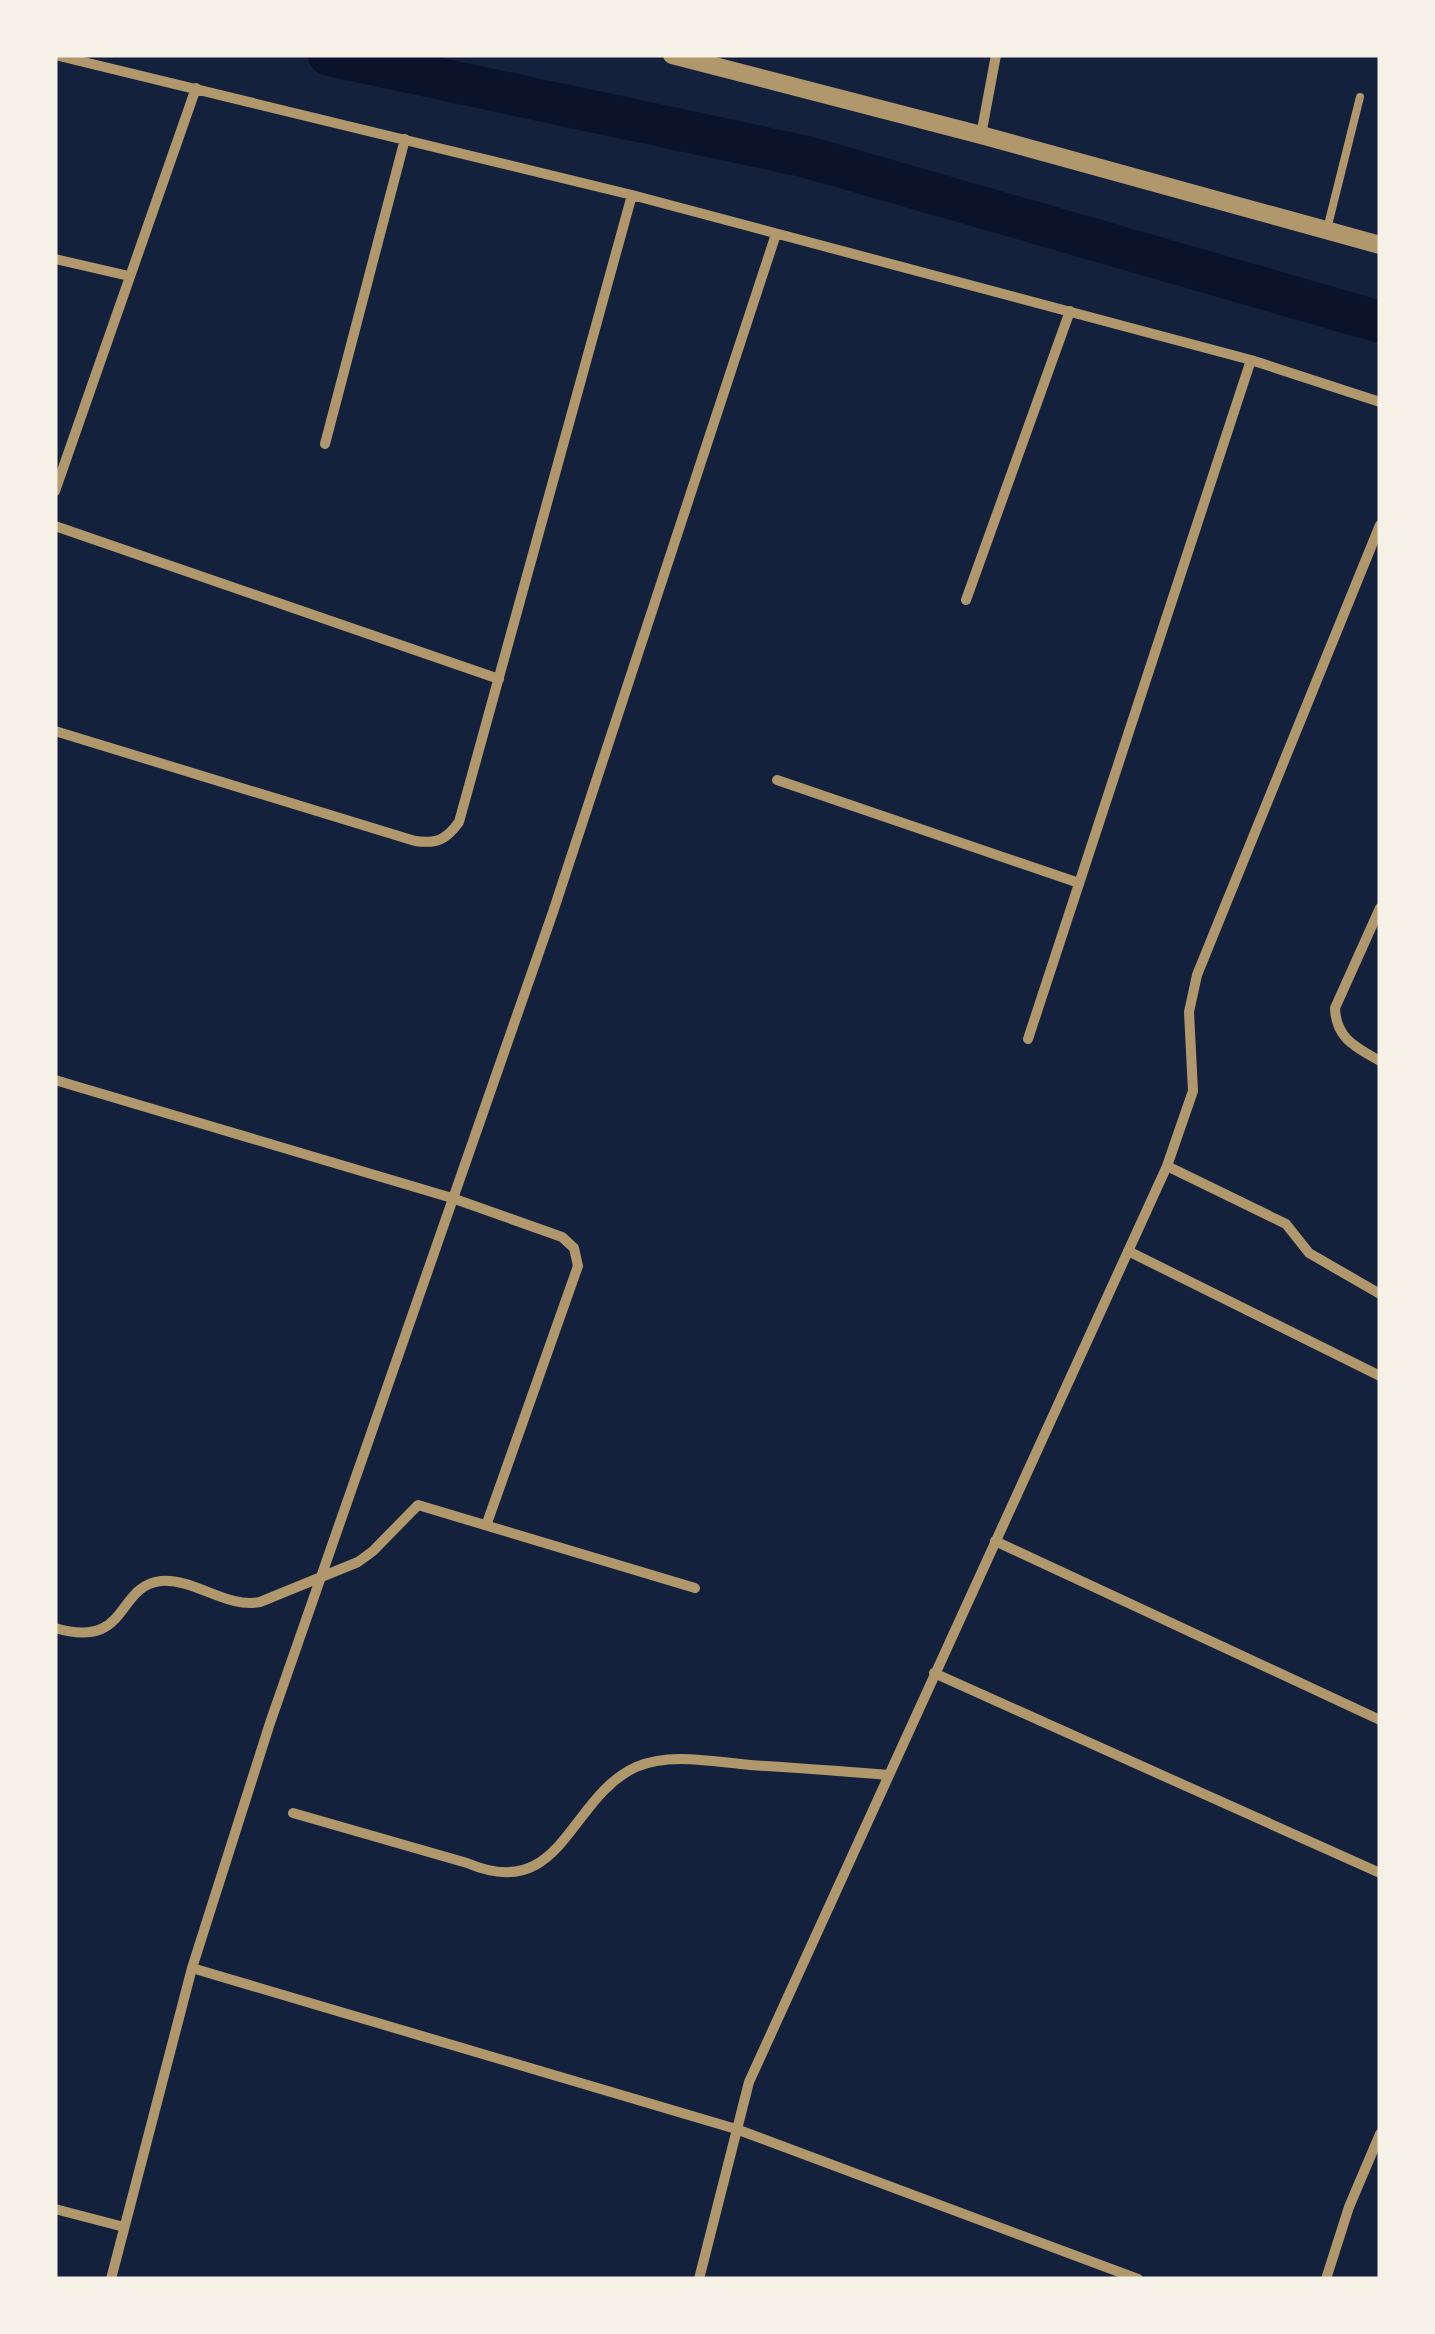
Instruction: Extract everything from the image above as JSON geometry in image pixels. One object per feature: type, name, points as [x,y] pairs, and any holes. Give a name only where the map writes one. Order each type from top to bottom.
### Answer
[{"type":"street","points":[[55,55],[632,196],[1251,360],[1380,402]]},
{"type":"street","points":[[672,55],[705,59],[1380,245]]},
{"type":"street","points":[[981,135],[996,55]]},
{"type":"street","points":[[55,491],[196,88]]},
{"type":"street","points":[[325,444],[405,139]]},
{"type":"street","points":[[55,731],[415,841],[445,840],[459,822],[632,196]]},
{"type":"street","points":[[111,2279],[192,1968],[320,1575],[552,912],[776,234]]},
{"type":"street","points":[[55,259],[130,276]]},
{"type":"street","points":[[966,600],[1070,311]]},
{"type":"street","points":[[1028,1039],[1251,360]]},
{"type":"street","points":[[699,2279],[749,2082],[1167,1166],[1192,1091],[1190,1012],[1196,975],[1380,525]]},
{"type":"street","points":[[55,526],[498,679]]},
{"type":"street","points":[[777,780],[1078,884]]},
{"type":"street","points":[[1380,908],[1335,1008],[1336,1021],[1348,1043],[1380,1061]]},
{"type":"street","points":[[55,1080],[452,1198],[562,1236],[574,1248],[578,1266],[487,1523]]},
{"type":"street","points":[[1167,1166],[1286,1224],[1309,1253],[1380,1294]]},
{"type":"street","points":[[1128,1251],[1380,1376]]},
{"type":"street","points":[[55,1628],[87,1634],[102,1630],[146,1586],[164,1581],[246,1604],[260,1602],[358,1562],[374,1551],[418,1505],[696,1588]]},
{"type":"street","points":[[994,1541],[1380,1720]]},
{"type":"street","points":[[934,1673],[1380,1873]]},
{"type":"street","points":[[293,1813],[490,1873],[515,1873],[538,1865],[558,1848],[620,1776],[656,1761],[888,1775]]},
{"type":"street","points":[[192,1968],[736,2129],[1138,2279]]},
{"type":"street","points":[[1326,2279],[1349,2206],[1380,2134]]},
{"type":"street","points":[[55,2209],[124,2227]]},
{"type":"lane","points":[[1327,229],[1360,97]]},
{"type":"waterway","points":[[329,55],[807,157],[1380,322]]}]
